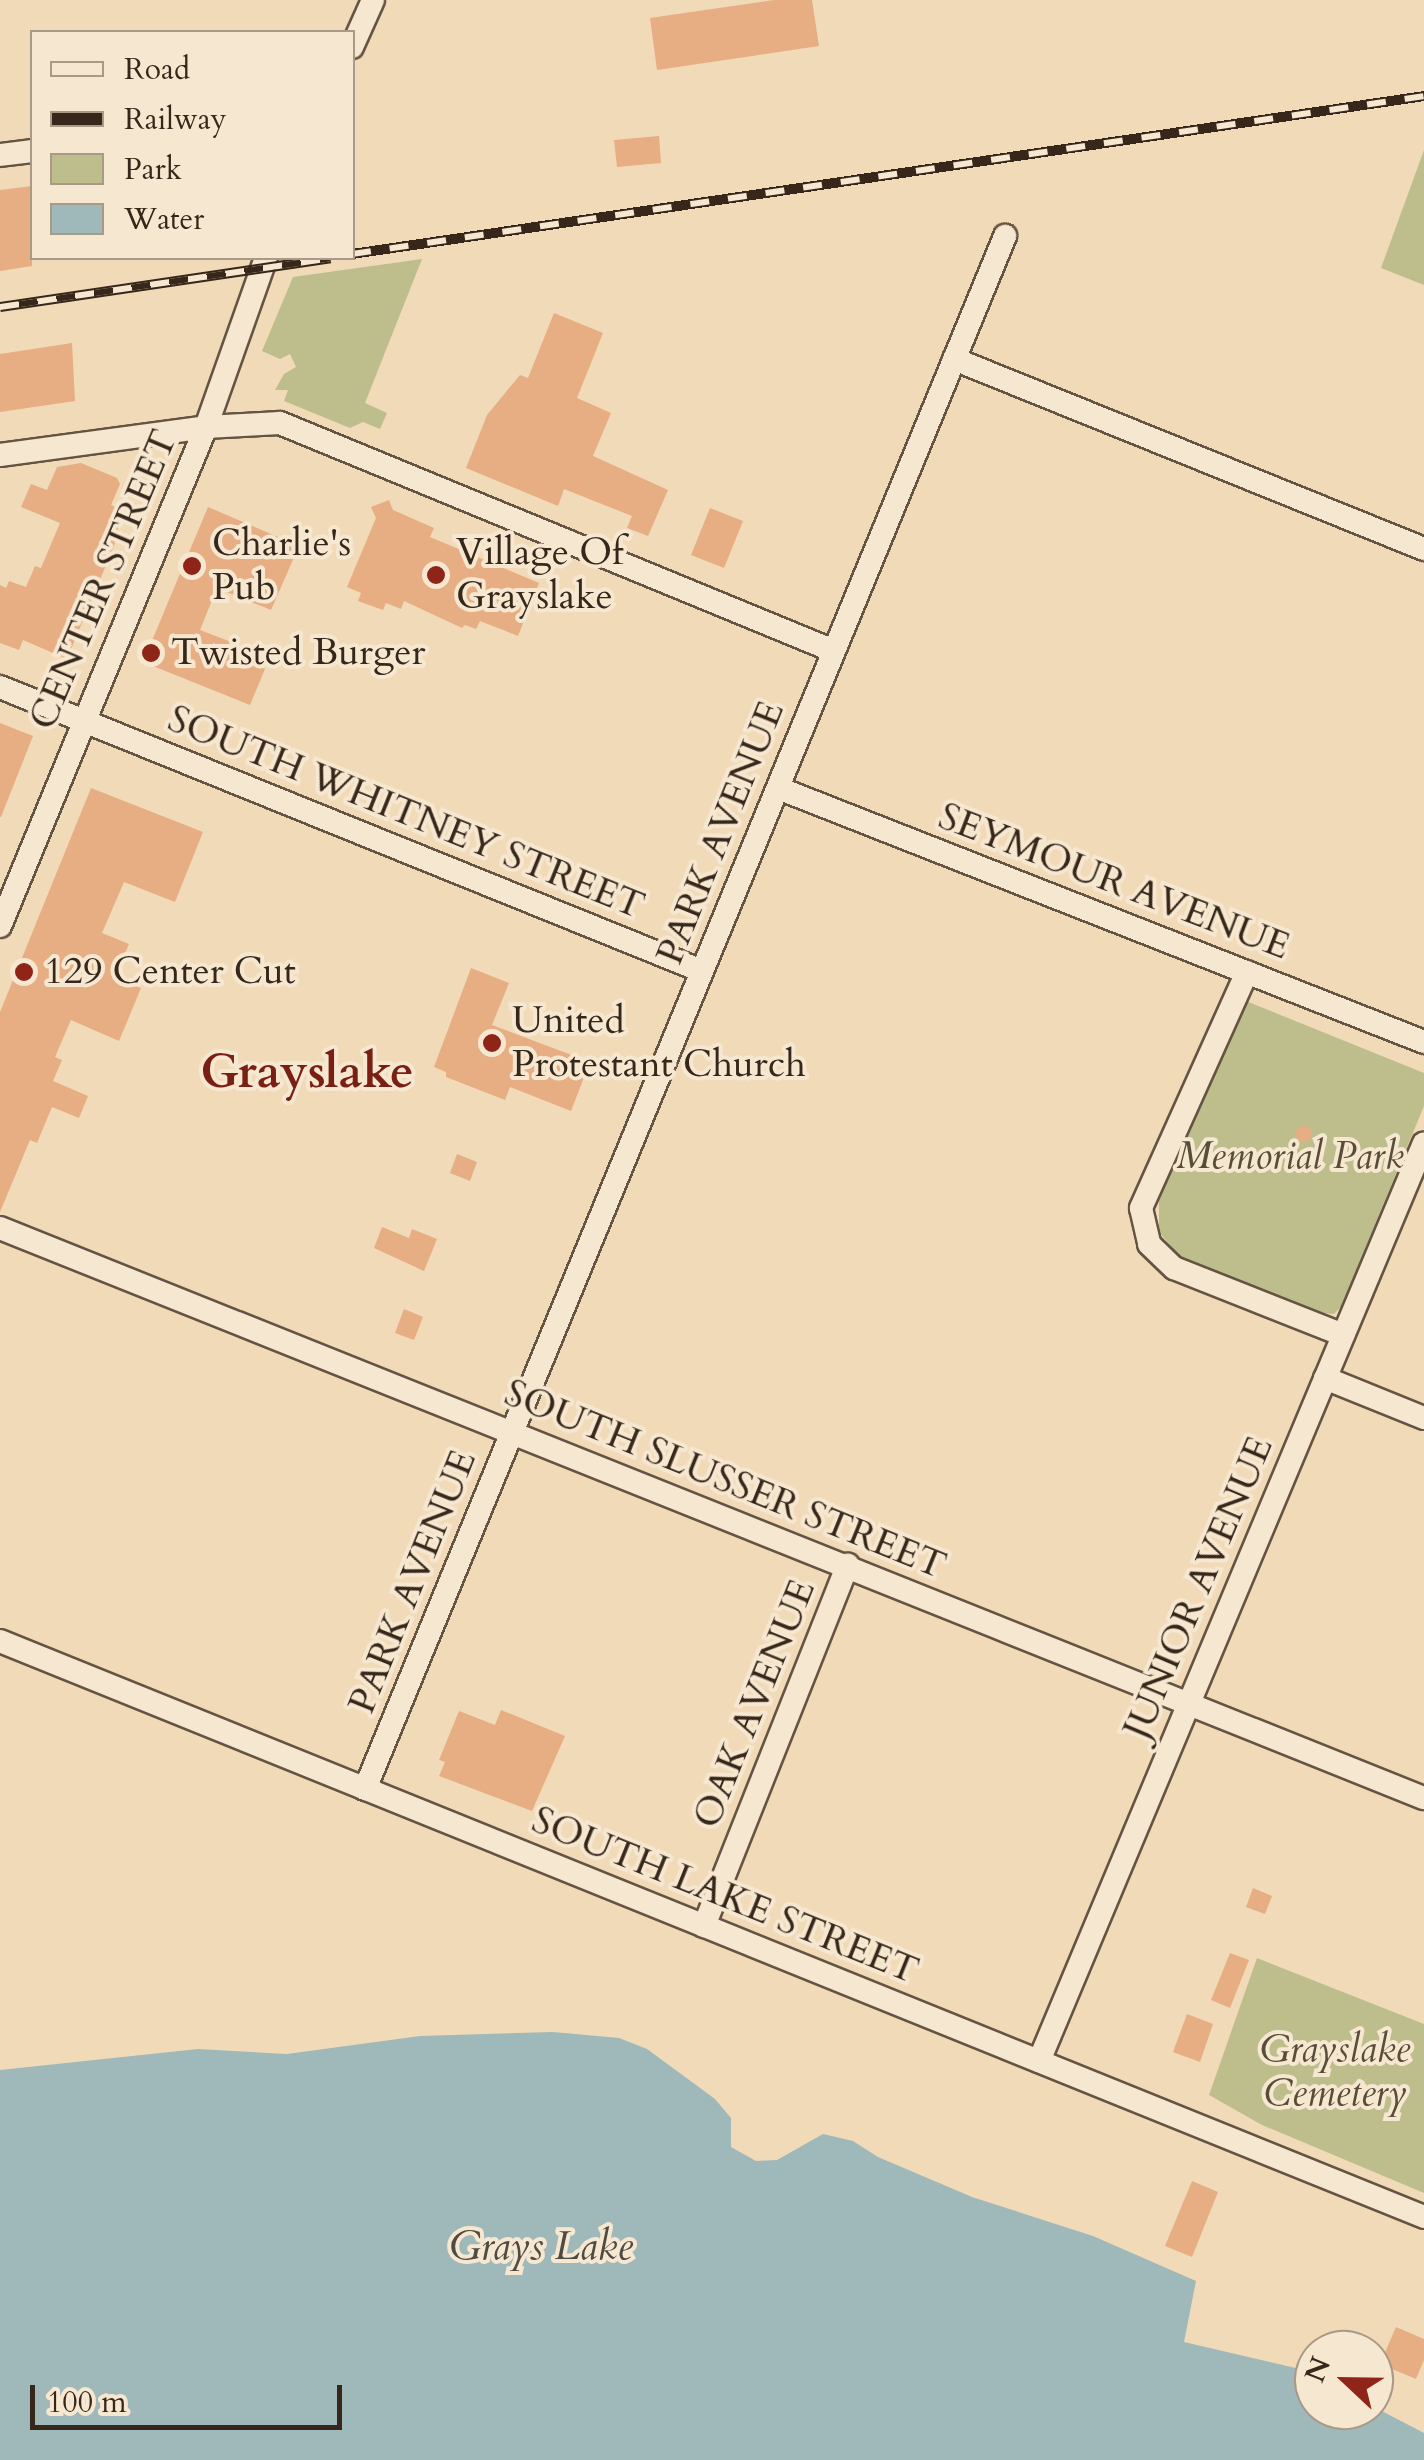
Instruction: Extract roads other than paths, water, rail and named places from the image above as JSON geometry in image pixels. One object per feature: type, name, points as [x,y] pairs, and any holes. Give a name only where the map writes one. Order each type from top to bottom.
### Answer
[{"type":"street","points":[[355,40],[373,0]]},
{"type":"street","points":[[0,156],[30,151]]},
{"type":"street","name":"PARK AVENUE","points":[[365,1789],[1005,236]]},
{"type":"street","name":"CENTER STREET","points":[[0,926],[206,427],[265,260]]},
{"type":"street","points":[[954,359],[1424,549]]},
{"type":"street","points":[[0,456],[206,427],[280,424],[834,651]]},
{"type":"street","name":"SOUTH WHITNEY STREET","points":[[0,687],[702,971]]},
{"type":"street","name":"SEYMOUR AVENUE","points":[[778,788],[1424,1042]]},
{"type":"street","points":[[1247,972],[1142,1208],[1149,1244],[1174,1268],[1343,1335]]},
{"type":"street","name":"JUNIOR AVENUE","points":[[1038,2061],[1424,1143]]},
{"type":"street","name":"SOUTH SLUSSER STREET","points":[[0,1228],[1424,1798]]},
{"type":"street","points":[[1325,1378],[1424,1418]]},
{"type":"street","name":"OAK AVENUE","points":[[704,1926],[848,1565]]},
{"type":"street","name":"SOUTH LAKE STREET","points":[[0,1641],[1424,2216]]},
{"type":"water","name":"Grays Lake","points":[[553,2032],[619,2038],[647,2049],[715,2099],[731,2118],[731,2147],[756,2161],[777,2160],[823,2134],[853,2141],[878,2157],[972,2197],[1093,2236],[1196,2281],[1184,2342],[1294,2368],[1294,2430],[1394,2430],[1394,2417],[1424,2433],[1424,2460],[0,2460],[0,2070],[198,2049],[287,2054],[420,2036]]},
{"type":"railway","points":[[355,254],[1424,96]]},
{"type":"railway","points":[[0,307],[317,260]]},
{"type":"place","name":"Charlie's Pub","points":[[192,566]]},
{"type":"place","name":"Village Of Grayslake","points":[[436,575]]},
{"type":"place","name":"Twisted Burger","points":[[151,653]]},
{"type":"place","name":"129 Center Cut","points":[[24,972]]},
{"type":"place","name":"United Protestant Church","points":[[492,1043]]},
{"type":"district","name":"Grayslake","points":[[307,1072]]},
{"type":"park label","name":"Memorial Park","points":[[1290,1157]]},
{"type":"park label","name":"Grayslake Cemetery","points":[[1335,2072]]}]
